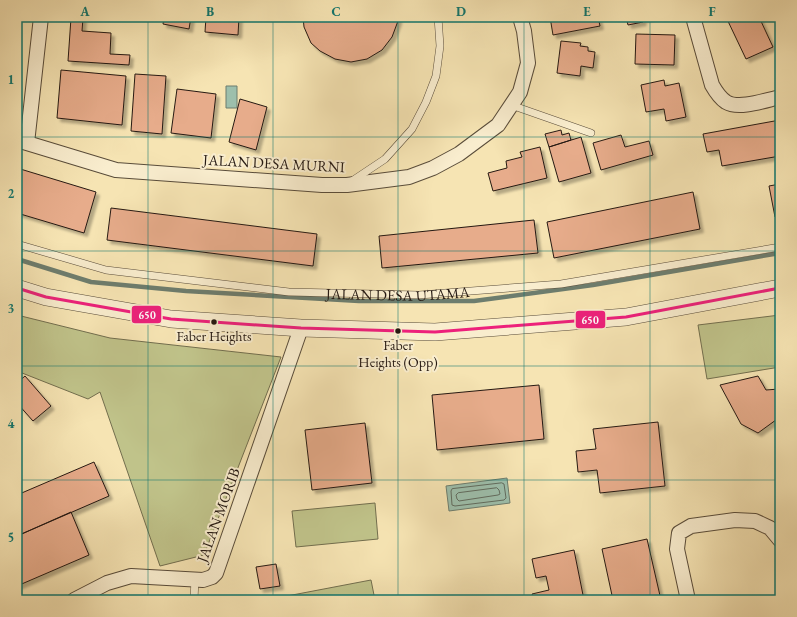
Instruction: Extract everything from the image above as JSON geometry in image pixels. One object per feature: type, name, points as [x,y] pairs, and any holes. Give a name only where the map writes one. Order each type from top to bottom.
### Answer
[{"type":"street","points":[[22,142],[41,17]]},
{"type":"street","name":"JALAN DESA MURNI","points":[[22,142],[116,170],[347,185],[409,177],[433,168],[459,154],[498,125],[520,92],[528,63],[524,31],[520,17]]},
{"type":"street","points":[[693,17],[712,85],[717,95],[727,103],[738,106],[780,97]]},
{"type":"street","points":[[17,288],[46,298],[171,319],[301,328],[435,332],[626,317],[780,288]]},
{"type":"street","name":"JALAN MORIB","points":[[74,600],[107,583],[131,576],[203,580],[212,576],[218,568],[301,328]]},
{"type":"street","points":[[688,600],[677,549],[680,533],[691,526],[735,520],[755,521],[770,528],[780,540]]},
{"type":"lane","points":[[347,185],[385,159],[412,129],[426,102],[436,76],[440,46],[438,17]]},
{"type":"lane","points":[[511,105],[591,133]]},
{"type":"lane","name":"JALAN DESA UTAMA","points":[[17,244],[106,270],[289,292],[418,295],[561,284],[780,247]]},
{"type":"lane","points":[[194,600],[195,580]]},
{"type":"green space","points":[[17,315],[110,338],[281,357],[204,555],[160,566],[100,392],[88,399],[17,371]]},
{"type":"green space","points":[[780,315],[780,367],[707,379],[698,325]]},
{"type":"green space","points":[[375,503],[378,539],[296,547],[292,511]]},
{"type":"green space","points":[[371,580],[375,600],[266,600]]},
{"type":"water","points":[[226,86],[237,86],[237,108],[226,108]]},
{"type":"water","points":[[507,478],[510,503],[449,511],[446,486]]},
{"type":"building","points":[[164,17],[191,17],[189,29],[163,24]]},
{"type":"building","points":[[206,17],[239,17],[238,35],[205,32]]},
{"type":"building","points":[[303,17],[398,17],[398,21],[392,37],[382,50],[367,59],[351,62],[335,59],[320,51],[311,43],[304,27]]},
{"type":"building","points":[[550,17],[598,17],[600,26],[553,35]]},
{"type":"building","points":[[626,17],[651,17],[642,19],[643,22],[628,25]]},
{"type":"building","points":[[726,17],[759,17],[773,47],[746,59]]},
{"type":"building","points":[[71,18],[83,18],[82,31],[111,33],[110,54],[130,55],[129,65],[68,61]]},
{"type":"building","points":[[636,34],[675,35],[674,65],[635,64]]},
{"type":"building","points":[[561,41],[581,43],[580,46],[588,47],[588,51],[595,52],[593,68],[581,66],[580,76],[557,73]]},
{"type":"building","points":[[61,70],[126,76],[122,125],[57,118]]},
{"type":"building","points":[[135,74],[166,76],[162,134],[131,131]]},
{"type":"building","points":[[664,80],[665,86],[679,83],[686,117],[666,121],[664,109],[646,112],[641,85]]},
{"type":"building","points":[[177,89],[216,94],[211,138],[171,133]]},
{"type":"building","points":[[240,99],[267,107],[256,150],[229,142]]},
{"type":"building","points":[[780,120],[780,156],[722,166],[719,150],[707,152],[703,134]]},
{"type":"building","points":[[561,130],[562,135],[569,133],[571,140],[549,147],[545,134]]},
{"type":"building","points":[[621,135],[625,147],[649,141],[653,155],[601,170],[593,143]]},
{"type":"building","points":[[581,137],[591,173],[559,182],[549,147]]},
{"type":"building","points":[[540,147],[547,178],[493,191],[488,173],[507,168],[506,161],[522,157],[520,152]]},
{"type":"building","points":[[17,168],[96,192],[84,233],[17,213]]},
{"type":"building","points":[[780,184],[780,216],[775,217],[769,186]]},
{"type":"building","points":[[693,192],[700,229],[554,258],[547,222]]},
{"type":"building","points":[[111,208],[317,234],[313,266],[107,240]]},
{"type":"building","points":[[534,220],[538,253],[382,268],[379,236]]},
{"type":"building","points":[[25,376],[51,406],[33,421],[17,403],[17,383]]},
{"type":"building","points":[[758,376],[766,390],[779,389],[780,417],[758,433],[741,424],[720,385]]},
{"type":"building","points":[[539,385],[544,439],[437,450],[432,395]]},
{"type":"building","points":[[658,422],[665,486],[600,493],[597,470],[578,472],[576,451],[596,449],[593,429]]},
{"type":"building","points":[[365,423],[372,483],[312,490],[305,430]]},
{"type":"building","points":[[94,462],[109,496],[17,536],[17,495]]},
{"type":"building","points":[[71,512],[89,555],[17,586],[17,536]]},
{"type":"building","points":[[647,539],[661,600],[613,600],[602,549]]},
{"type":"building","points":[[574,550],[584,600],[534,600],[532,594],[549,590],[546,576],[536,578],[532,559]]},
{"type":"building","points":[[276,564],[280,586],[260,589],[256,567]]},
{"type":"waterway","points":[[17,259],[91,282],[186,291],[359,301],[474,301],[593,285],[780,253]]},
{"type":"transit line","name":"650","points":[[17,288],[46,297],[171,319],[301,328],[435,332],[626,317],[780,288]]},
{"type":"place","name":"Faber Heights","points":[[214,322]]},
{"type":"place","name":"Faber Heights (Opp)","points":[[398,331]]}]
